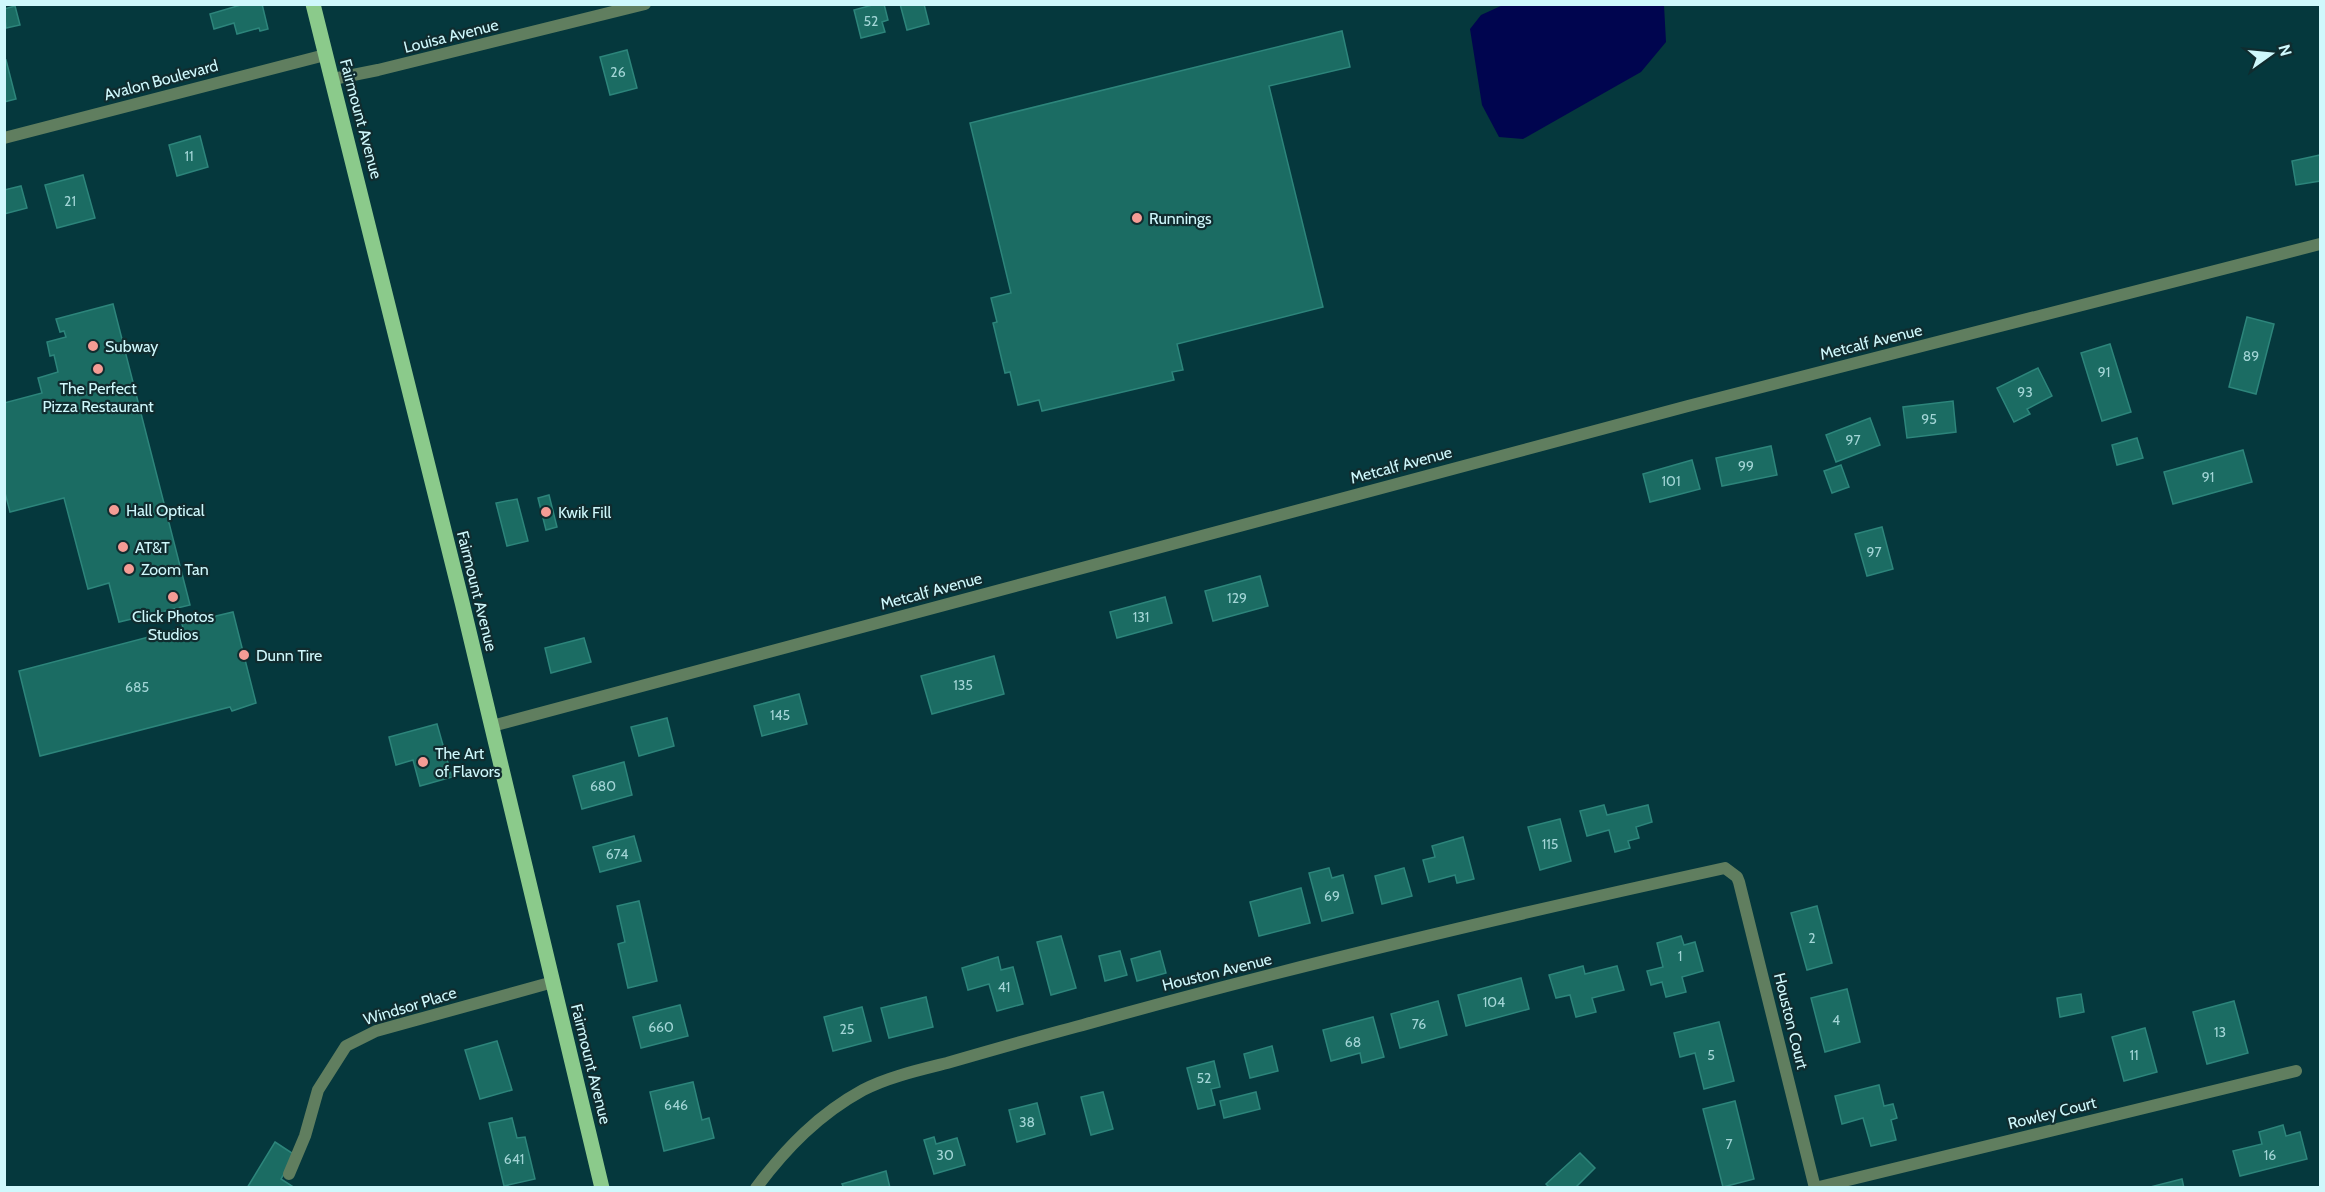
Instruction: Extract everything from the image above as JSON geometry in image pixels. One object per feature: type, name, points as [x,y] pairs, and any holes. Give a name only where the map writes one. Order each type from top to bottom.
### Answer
[{"type":"main road","name":"Fairmount Avenue","points":[[314,4],[492,726],[602,1188]]},
{"type":"street","name":"Louisa Avenue","points":[[333,79],[378,70],[610,9],[645,4]]},
{"type":"street","name":"Avalon Boulevard","points":[[4,138],[325,55]]},
{"type":"street","name":"Metcalf Avenue","points":[[492,726],[1688,406],[2320,244]]},
{"type":"street","name":"Houston Avenue","points":[[756,1188],[776,1161],[808,1128],[842,1102],[866,1089],[909,1073],[1153,1005],[1508,915],[1725,868]]},
{"type":"street","name":"Houston Court","points":[[1725,868],[1737,877],[1739,882],[1815,1188]]},
{"type":"street","name":"Windsor Place","points":[[289,1174],[305,1136],[318,1090],[346,1046],[376,1031],[553,982]]},
{"type":"street","name":"Rowley Court","points":[[1815,1188],[2296,1071]]},
{"type":"shaded area","points":[[1503,5],[1664,5],[1666,42],[1641,72],[1523,139],[1499,137],[1482,105],[1470,29],[1481,15]]},
{"type":"building","points":[[244,4],[262,4],[268,29],[260,31],[259,28],[237,34],[234,23],[214,29],[210,14]]},
{"type":"building","points":[[884,4],[888,20],[882,22],[885,32],[861,38],[854,10]]},
{"type":"building","points":[[900,4],[924,4],[929,24],[907,30]]},
{"type":"building","points":[[15,6],[20,25],[6,28],[4,9]]},
{"type":"building","points":[[1342,31],[1350,67],[1269,86],[1323,307],[1177,344],[1183,370],[1172,372],[1174,380],[1042,411],[1039,400],[1018,405],[1010,372],[1005,373],[993,323],[997,322],[991,298],[1011,293],[970,123]]},
{"type":"building","points":[[627,50],[637,88],[610,95],[600,57]]},
{"type":"building","points":[[6,60],[16,99],[4,102],[4,61]]},
{"type":"building","points":[[200,136],[208,167],[177,176],[169,145]]},
{"type":"building","points":[[2320,155],[2320,181],[2296,185],[2292,161]]},
{"type":"building","points":[[83,175],[95,218],[57,228],[45,185]]},
{"type":"building","points":[[21,186],[27,208],[4,214],[4,190]]},
{"type":"building","points":[[113,304],[190,605],[119,622],[109,583],[88,589],[64,498],[10,512],[4,489],[4,403],[42,393],[38,378],[58,372],[54,355],[50,356],[47,342],[66,337],[64,331],[60,332],[56,319]]},
{"type":"building","points":[[2247,317],[2274,324],[2256,394],[2229,387]]},
{"type":"building","points":[[2110,344],[2131,412],[2102,421],[2081,353]]},
{"type":"building","points":[[2038,368],[2052,396],[2027,409],[2030,414],[2014,422],[1997,388]]},
{"type":"building","points":[[1953,401],[1956,432],[1907,438],[1903,407]]},
{"type":"building","points":[[1870,418],[1880,445],[1836,462],[1826,435]]},
{"type":"building","points":[[2137,438],[2143,458],[2117,465],[2112,445]]},
{"type":"building","points":[[1771,446],[1777,475],[1722,486],[1716,458]]},
{"type":"building","points":[[2243,450],[2252,482],[2173,504],[2164,472]]},
{"type":"building","points":[[1692,460],[1700,489],[1650,502],[1643,474]]},
{"type":"building","points":[[1841,465],[1849,487],[1832,493],[1824,471]]},
{"type":"building","points":[[549,495],[557,527],[546,530],[538,498]]},
{"type":"building","points":[[517,499],[528,541],[507,546],[496,503]]},
{"type":"building","points":[[1882,527],[1893,569],[1867,576],[1855,534]]},
{"type":"building","points":[[1260,576],[1268,606],[1213,621],[1205,591]]},
{"type":"building","points":[[1165,597],[1172,623],[1117,638],[1110,612]]},
{"type":"building","points":[[233,612],[256,703],[232,711],[230,707],[40,756],[19,671],[183,628],[182,624]]},
{"type":"building","points":[[584,638],[591,662],[551,673],[545,648]]},
{"type":"building","points":[[994,656],[1004,694],[932,714],[921,676]]},
{"type":"building","points":[[799,694],[807,724],[762,736],[754,706]]},
{"type":"building","points":[[667,718],[674,746],[639,756],[631,727]]},
{"type":"building","points":[[437,724],[452,777],[420,786],[413,760],[396,765],[389,737]]},
{"type":"building","points":[[624,762],[632,795],[582,809],[573,776]]},
{"type":"building","points":[[1604,805],[1607,815],[1648,805],[1652,822],[1636,827],[1639,838],[1628,841],[1630,848],[1615,852],[1609,830],[1587,836],[1580,811]]},
{"type":"building","points":[[1560,819],[1571,861],[1540,870],[1528,827]]},
{"type":"building","points":[[634,836],[641,861],[600,872],[593,847]]},
{"type":"building","points":[[1463,837],[1474,879],[1457,883],[1455,875],[1429,882],[1423,860],[1435,857],[1432,846]]},
{"type":"building","points":[[1329,868],[1332,878],[1343,875],[1353,913],[1322,921],[1309,873]]},
{"type":"building","points":[[1404,868],[1412,896],[1382,904],[1375,876]]},
{"type":"building","points":[[1301,888],[1310,923],[1259,936],[1250,902]]},
{"type":"building","points":[[639,901],[657,981],[628,988],[618,944],[625,942],[617,906]]},
{"type":"building","points":[[1817,906],[1832,963],[1807,970],[1791,913]]},
{"type":"building","points":[[1061,936],[1076,988],[1051,995],[1037,942]]},
{"type":"building","points":[[1681,936],[1684,945],[1695,942],[1703,971],[1682,977],[1686,992],[1666,997],[1662,982],[1651,985],[1647,971],[1663,967],[1657,943]]},
{"type":"building","points":[[1120,951],[1127,975],[1105,981],[1099,956]]},
{"type":"building","points":[[1160,951],[1166,973],[1137,981],[1131,959]]},
{"type":"building","points":[[998,957],[1001,970],[1013,967],[1023,1004],[997,1011],[989,984],[968,990],[962,968]]},
{"type":"building","points":[[1583,966],[1585,974],[1617,966],[1624,990],[1592,998],[1596,1012],[1576,1017],[1570,995],[1556,998],[1549,975]]},
{"type":"building","points":[[1521,978],[1529,1009],[1466,1026],[1458,995]]},
{"type":"building","points":[[1847,989],[1860,1042],[1825,1052],[1811,998]]},
{"type":"building","points":[[2081,994],[2084,1012],[2060,1017],[2057,998]]},
{"type":"building","points":[[926,997],[933,1027],[889,1038],[881,1008]]},
{"type":"building","points":[[1438,1001],[1447,1035],[1400,1048],[1391,1014]]},
{"type":"building","points":[[2234,1001],[2248,1053],[2207,1064],[2193,1012]]},
{"type":"building","points":[[680,1005],[688,1036],[641,1048],[633,1017]]},
{"type":"building","points":[[862,1007],[871,1041],[833,1051],[824,1017]]},
{"type":"building","points":[[1373,1017],[1384,1057],[1362,1063],[1360,1053],[1331,1061],[1323,1030]]},
{"type":"building","points":[[1719,1022],[1734,1081],[1704,1089],[1695,1053],[1680,1057],[1674,1033]]},
{"type":"building","points":[[2145,1028],[2157,1072],[2124,1081],[2112,1037]]},
{"type":"building","points":[[497,1041],[512,1090],[480,1099],[465,1050]]},
{"type":"building","points":[[1272,1046],[1278,1071],[1250,1078],[1244,1054]]},
{"type":"building","points":[[1214,1061],[1220,1087],[1211,1089],[1215,1105],[1198,1109],[1187,1068]]},
{"type":"building","points":[[693,1082],[702,1120],[709,1118],[714,1138],[664,1151],[650,1092]]},
{"type":"building","points":[[1879,1085],[1884,1106],[1893,1104],[1897,1118],[1891,1120],[1896,1140],[1871,1146],[1863,1118],[1842,1124],[1835,1096]]},
{"type":"building","points":[[1103,1092],[1113,1129],[1091,1135],[1081,1097]]},
{"type":"building","points":[[1256,1092],[1260,1109],[1224,1118],[1220,1101]]},
{"type":"building","points":[[1735,1101],[1754,1179],[1723,1187],[1703,1109]]},
{"type":"building","points":[[1037,1103],[1045,1134],[1017,1142],[1009,1110]]},
{"type":"building","points":[[512,1118],[517,1138],[525,1137],[535,1179],[504,1186],[489,1123]]},
{"type":"building","points":[[2283,1125],[2286,1136],[2300,1132],[2307,1159],[2240,1176],[2233,1151],[2262,1144],[2259,1132]]},
{"type":"building","points":[[934,1137],[936,1144],[957,1138],[965,1165],[934,1174],[924,1140]]},
{"type":"building","points":[[275,1142],[295,1155],[281,1179],[295,1188],[247,1188]]},
{"type":"building","points":[[1580,1153],[1595,1168],[1575,1188],[1550,1188],[1546,1184]]},
{"type":"building","points":[[886,1171],[890,1188],[844,1188],[842,1184]]},
{"type":"building","points":[[2182,1179],[2184,1188],[2150,1188],[2150,1187]]},
{"type":"place","name":"Runnings","points":[[1137,218]]},
{"type":"place","name":"Subway","points":[[93,346]]},
{"type":"place","name":"The Perfect Pizza Restaurant","points":[[98,369]]},
{"type":"place","name":"Hall Optical","points":[[114,510]]},
{"type":"place","name":"Kwik Fill","points":[[546,512]]},
{"type":"place","name":"AT&T","points":[[123,547]]},
{"type":"place","name":"Zoom Tan","points":[[129,569]]},
{"type":"place","name":"Click Photos Studios","points":[[173,597]]},
{"type":"place","name":"Dunn Tire","points":[[244,655]]},
{"type":"place","name":"The Art of Flavors","points":[[423,762]]}]
